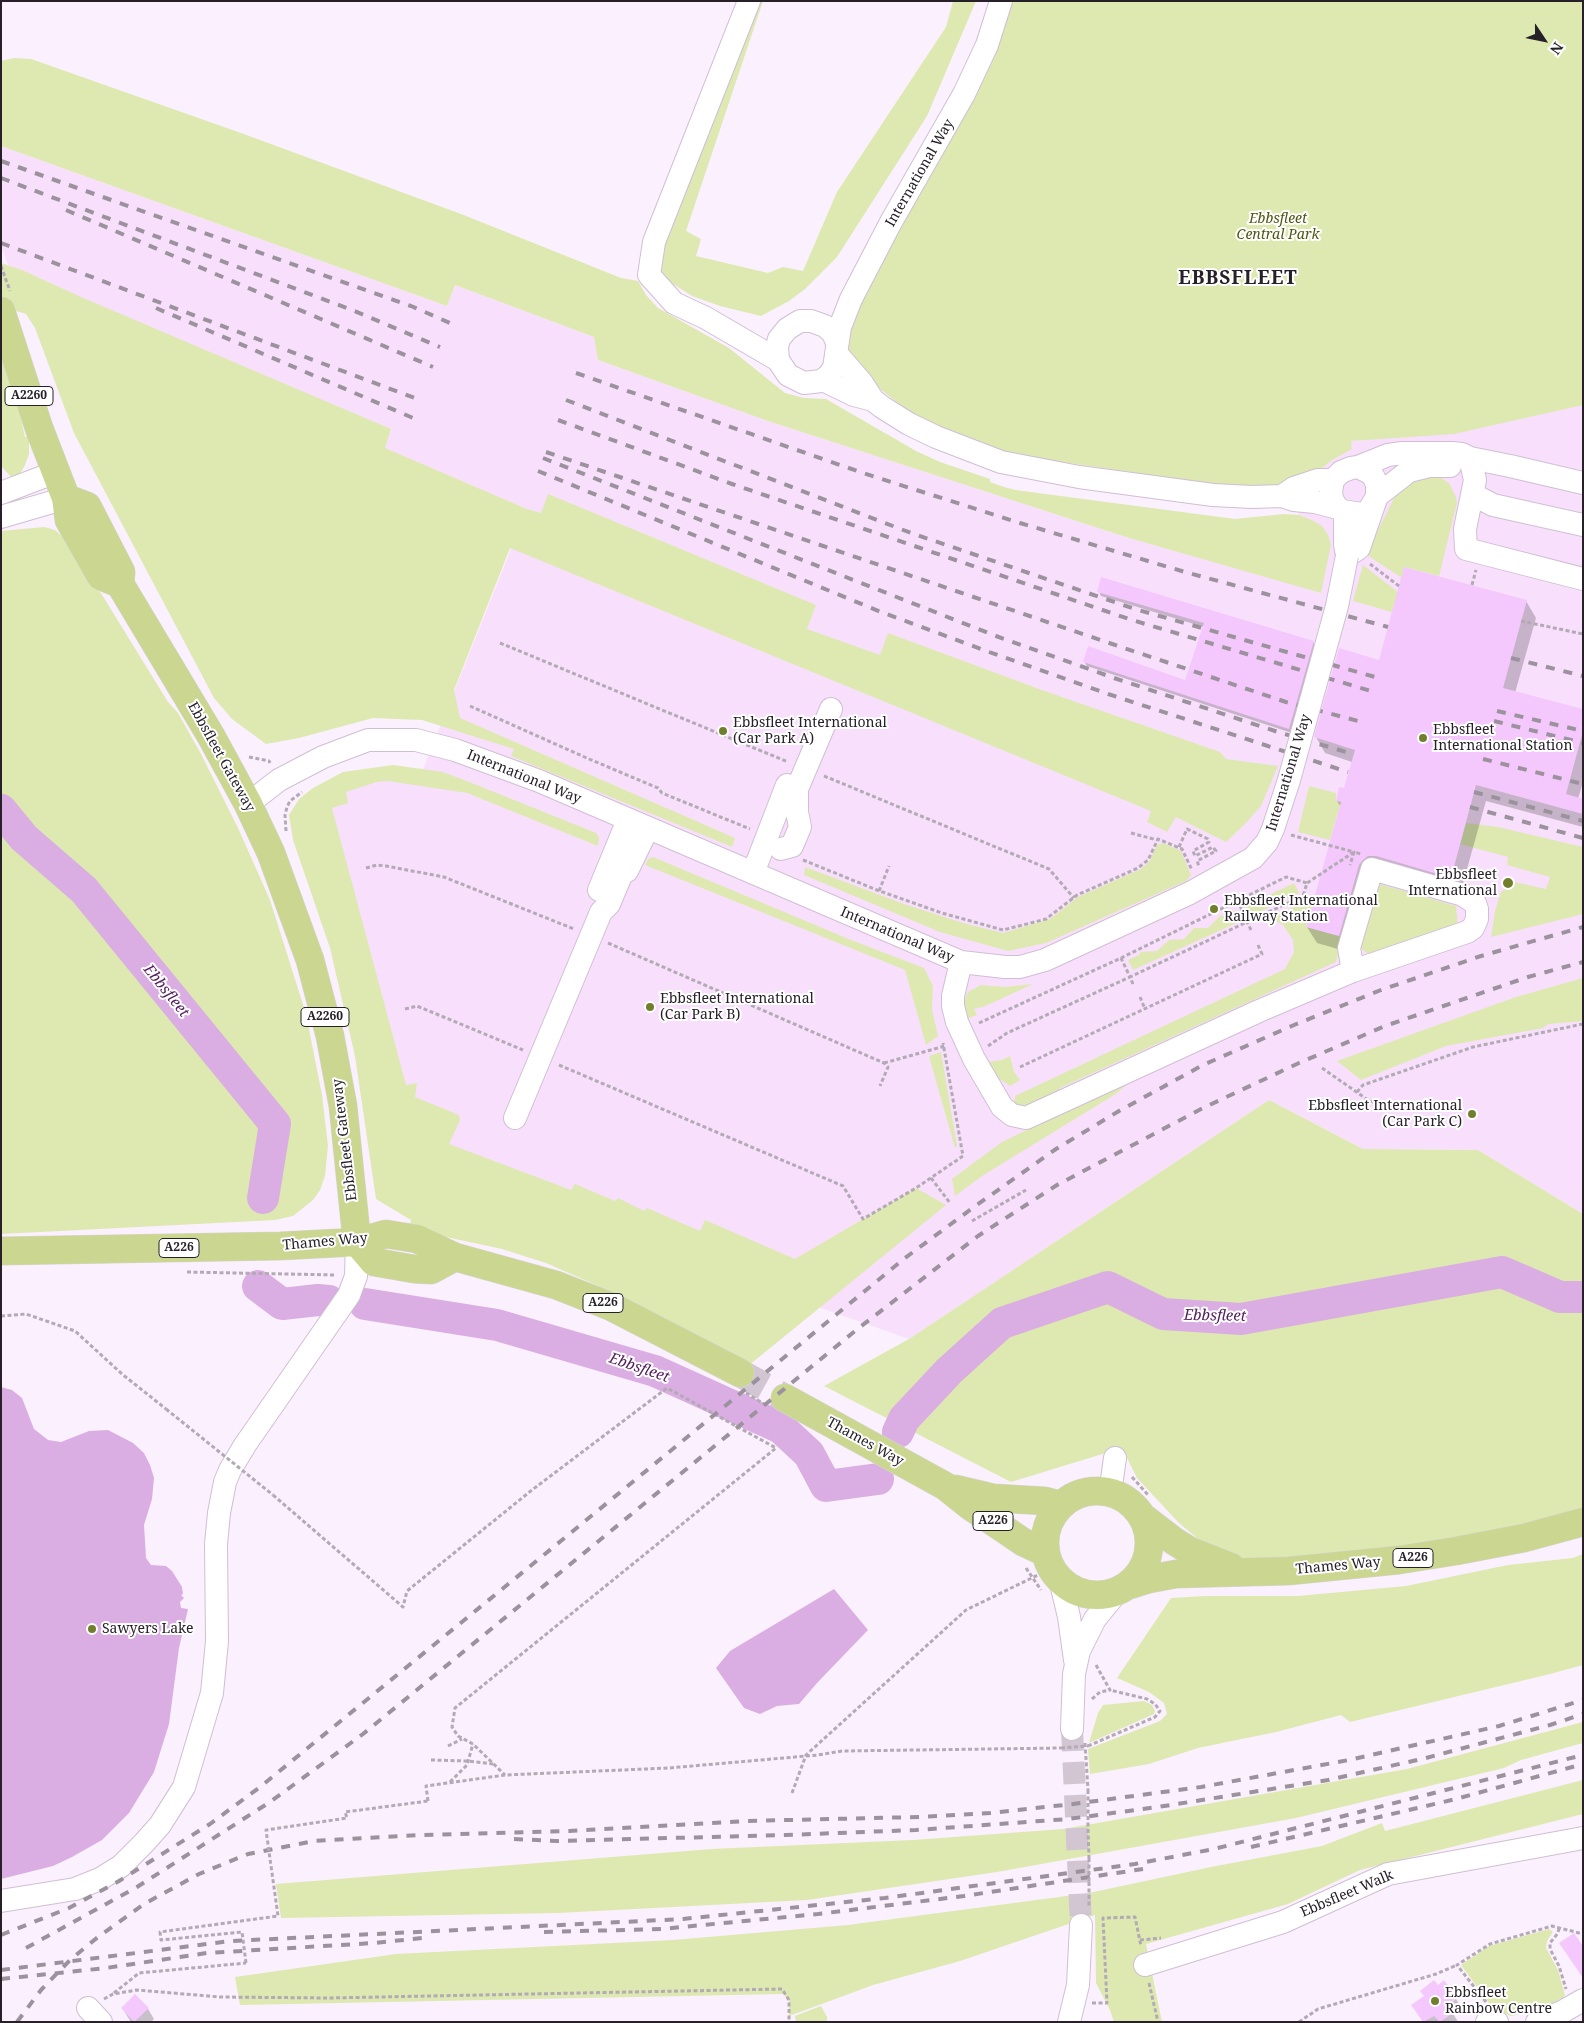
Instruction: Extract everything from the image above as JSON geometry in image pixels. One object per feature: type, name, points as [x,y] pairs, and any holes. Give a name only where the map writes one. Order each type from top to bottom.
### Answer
[{"type":"main road","name":"A2260","points":[[3,315],[39,428],[66,498]]},
{"type":"main road","name":"Ebbsfleet Gateway","points":[[66,498],[70,520],[101,576],[120,584],[167,661],[248,804],[271,853],[310,960],[330,1036],[343,1106],[357,1242]]},
{"type":"main road","name":"Thames Way","points":[[1,1251],[236,1247],[357,1242]]},
{"type":"main road","name":"A226","points":[[357,1242],[374,1262],[431,1270],[455,1257],[556,1285],[636,1318],[739,1381]]},
{"type":"main road","name":"Thames Way","points":[[778,1403],[886,1454],[945,1486],[970,1506],[1023,1542],[1038,1549],[1043,1572]]},
{"type":"main road","name":"Thames Way","points":[[945,1486],[994,1498],[1045,1502],[1060,1506]]},
{"type":"main road","points":[[1087,1492],[1110,1493],[1131,1504],[1144,1518],[1149,1552],[1144,1566],[1124,1588],[1106,1594],[1084,1593],[1043,1572],[1044,1537],[1048,1521],[1060,1506],[1074,1495],[1087,1492]]},
{"type":"main road","name":"Thames Way","points":[[1144,1518],[1190,1552],[1226,1564],[1240,1572]]},
{"type":"main road","name":"Thames Way","points":[[1124,1588],[1149,1579],[1176,1574],[1313,1569],[1456,1552],[1524,1538],[1583,1522]]},
{"type":"street","points":[[749,1],[654,242],[649,275],[674,303],[706,318],[778,360]]},
{"type":"street","name":"International Way","points":[[823,380],[834,368],[843,318],[861,277],[897,210],[946,129],[972,80],[987,45],[1001,1]]},
{"type":"street","points":[[873,400],[837,348],[831,332],[825,326],[810,320],[800,321],[791,326],[781,336],[777,347],[778,360],[785,373],[796,381],[811,383],[823,380],[854,395],[873,400],[909,424],[936,437],[985,457],[1018,466],[1213,495],[1282,496],[1362,514],[1369,510],[1376,498],[1409,471],[1429,466],[1454,466],[1470,458]]},
{"type":"street","points":[[1282,496],[1294,488],[1318,480],[1333,480],[1341,472],[1350,468],[1358,467],[1388,455],[1402,453],[1462,454],[1470,458],[1583,483]]},
{"type":"street","points":[[1470,458],[1475,480],[1465,529],[1466,549],[1583,579]]},
{"type":"street","points":[[1358,467],[1368,470],[1374,476],[1377,484],[1376,498]]},
{"type":"street","points":[[1,493],[56,472]]},
{"type":"street","name":"International Way","points":[[1333,480],[1331,495],[1341,510],[1345,544],[1358,559]]},
{"type":"street","points":[[1472,494],[1493,505],[1583,525]]},
{"type":"street","points":[[1,518],[66,498]]},
{"type":"street","name":"International Way","points":[[248,804],[279,780],[323,757],[368,740],[416,740],[455,750],[539,781],[961,962],[1020,967],[1045,960],[1216,880],[1253,858],[1266,842],[1273,829],[1289,780],[1337,606],[1358,559],[1359,548],[1376,498]]},
{"type":"street","points":[[761,876],[778,840],[783,820],[830,708]]},
{"type":"street","points":[[515,1118],[590,936],[601,912],[608,904],[622,872],[627,870],[638,824]]},
{"type":"street","points":[[601,912],[596,898],[638,824]]},
{"type":"street","points":[[961,962],[953,996],[953,1006],[957,1022],[974,1059],[1002,1107],[1012,1115],[1026,1118],[1259,1011],[1353,971],[1467,932],[1473,928],[1477,919],[1475,903],[1463,895],[1372,869],[1349,948],[1353,971]]},
{"type":"street","points":[[1,1901],[76,1889],[100,1879],[121,1866],[160,1825],[184,1786],[212,1693],[217,1641],[216,1544],[225,1482],[245,1445],[347,1298],[356,1276],[357,1242]]},
{"type":"street","points":[[1110,1493],[1115,1458]]},
{"type":"street","points":[[1043,1572],[1069,1617],[1083,1663]]},
{"type":"street","points":[[1066,1738],[1083,1663],[1082,1644],[1095,1619],[1124,1588]]},
{"type":"street","name":"Ebbsfleet Walk","points":[[1145,1965],[1283,1922],[1388,1874],[1583,1838]]},
{"type":"street","points":[[1069,2022],[1078,1985],[1085,1918]]},
{"type":"street","points":[[1537,2022],[1562,2012],[1575,1996]]},
{"type":"path","points":[[1358,559],[1399,586]]},
{"type":"path","points":[[1521,621],[1583,634]]},
{"type":"path","points":[[470,706],[589,760],[658,788],[662,793],[778,840],[793,856],[879,891],[942,913],[1003,930],[1046,919],[1077,895],[1138,868],[1148,860],[1157,840]]},
{"type":"path","points":[[290,801],[304,791]]},
{"type":"path","points":[[1179,847],[1187,828],[1208,839],[1209,842],[1193,851],[1195,856],[1213,846],[1216,851],[1197,861],[1203,873]]},
{"type":"path","points":[[1131,833],[1157,840],[1158,838],[1179,847],[1183,850],[1192,872]]},
{"type":"path","points":[[1284,833],[1354,852]]},
{"type":"path","points":[[1349,869],[1354,852]]},
{"type":"path","points":[[983,1044],[989,1045],[1007,1033],[1303,896],[1307,883],[1354,852]]},
{"type":"path","points":[[366,868],[377,865],[386,866],[444,878],[590,936],[884,1063],[888,1067],[880,1086]]},
{"type":"path","points":[[879,891],[889,866]]},
{"type":"path","points":[[974,1026],[1121,958],[1286,877],[1307,883]]},
{"type":"path","points":[[1238,901],[1251,930]]},
{"type":"path","points":[[1020,1066],[1262,954],[1258,945]]},
{"type":"path","points":[[1121,958],[1133,984]]},
{"type":"path","points":[[1140,997],[1145,1009]]},
{"type":"path","points":[[405,1009],[418,1006],[843,1186],[863,1220],[963,1156],[942,1039]]},
{"type":"path","points":[[1357,1092],[1363,1085],[1472,1046],[1583,1024]]},
{"type":"path","points":[[884,1063],[953,1044]]},
{"type":"path","points":[[1322,1068],[1368,1100],[1388,1108],[1411,1110]]},
{"type":"path","points":[[930,1178],[950,1204]]},
{"type":"path","points":[[972,1221],[1026,1190]]},
{"type":"path","points":[[1,1316],[26,1314],[75,1331],[122,1374],[273,1495],[403,1607],[407,1591],[532,1490],[666,1388],[776,1448],[455,1708],[452,1727],[462,1739],[473,1744],[505,1775]]},
{"type":"path","points":[[739,1381],[778,1403]]},
{"type":"path","points":[[792,1792],[806,1755],[966,1610],[1043,1572]]},
{"type":"path","points":[[1083,1663],[1098,1668],[1110,1690]]},
{"type":"path","points":[[95,2015],[113,1994],[139,1973],[246,1962],[242,1932],[161,1940],[160,1932],[278,1916],[266,1830],[347,1818],[345,1812],[428,1802],[426,1786],[505,1775],[669,1768],[842,1751],[1066,1738],[1088,1746],[1155,1717],[1160,1710],[1148,1699],[1110,1690],[1100,1692],[1087,1700]]},
{"type":"path","points":[[448,1746],[462,1739]]},
{"type":"path","points":[[450,1783],[468,1761],[473,1744]]},
{"type":"path","points":[[431,1760],[493,1764]]},
{"type":"path","points":[[1085,1918],[1089,1882],[1088,1790]]},
{"type":"path","points":[[1090,1994],[1090,2003],[1107,2003],[1103,1918],[1135,1917],[1158,2022]]},
{"type":"path","points":[[1299,2022],[1318,2009],[1436,1974],[1457,1965],[1490,1944],[1552,1926],[1583,1934]]},
{"type":"path","points":[[1559,1928],[1558,1933],[1550,1944],[1550,1949],[1575,1996]]},
{"type":"path","points":[[1457,1965],[1490,2008],[1492,2021]]},
{"type":"path","points":[[113,1994],[137,1990],[220,1997],[329,1998],[782,1989],[789,2000],[789,2022]]},
{"type":"shaded area","points":[[1,146],[447,306],[455,285],[594,337],[598,360],[768,421],[1129,538],[1321,592],[1330,545],[1312,520],[1299,515],[1278,464],[1347,442],[1583,405],[1583,1214],[1478,1150],[1363,1149],[1269,1100],[909,1339],[419,1166],[332,808],[345,792],[396,769],[422,772],[527,509],[384,448],[391,430],[26,314],[1,246]]},
{"type":"shaded area","name":"Sawyers Lake","points":[[1,1387],[12,1390],[22,1398],[34,1429],[48,1440],[61,1442],[89,1431],[108,1430],[133,1443],[144,1453],[154,1478],[152,1499],[144,1525],[146,1558],[151,1565],[166,1566],[172,1571],[182,1587],[183,1594],[181,1595],[184,1598],[180,1602],[181,1608],[188,1609],[179,1648],[169,1724],[154,1772],[129,1813],[102,1840],[72,1857],[53,1866],[1,1879]]},
{"type":"shaded area","points":[[834,1589],[868,1630],[799,1704],[777,1706],[760,1714],[744,1708],[716,1668],[730,1651]]},
{"type":"green space","points":[[752,1],[763,1],[686,231],[701,239],[696,256],[768,273],[783,267],[803,271],[837,192],[946,27],[953,1],[976,1],[927,116],[837,257],[805,289],[789,301],[761,316],[720,306],[692,296],[667,280],[657,266],[659,246]]},
{"type":"green space","name":"Ebbsfleet Central Park","points":[[1010,1],[1583,1],[1583,405],[1454,434],[1351,441],[1352,449],[1332,460],[1316,473],[1274,486],[1232,487],[1015,455],[973,441],[924,420],[903,407],[875,385],[848,350],[845,331]]},
{"type":"green space","points":[[14,58],[31,59],[241,133],[461,214],[621,278],[638,281],[646,295],[658,308],[729,348],[785,393],[804,398],[826,399],[916,451],[940,462],[990,479],[990,482],[1001,486],[1015,490],[1235,519],[1284,514],[1299,515],[1312,520],[1322,526],[1328,535],[1331,545],[1321,593],[1129,538],[768,421],[598,360],[594,337],[455,285],[447,306],[1,146],[1,61]]},
{"type":"green space","points":[[1,263],[22,270],[391,429],[385,448],[527,509],[541,513],[548,494],[816,605],[807,629],[880,655],[888,633],[1039,689],[1220,752],[1226,759],[1278,766],[1261,806],[1226,842],[1176,817],[1167,832],[1147,822],[1151,811],[510,548],[454,690],[460,718],[735,838],[732,847],[511,756],[514,749],[422,720],[373,718],[299,738],[266,744],[232,719],[214,698],[74,433],[35,328],[26,314],[1,306]]},
{"type":"green space","points":[[1,344],[14,387],[25,437],[28,436],[29,441],[29,454],[25,465],[20,474],[12,478],[1,466]]},
{"type":"green space","points":[[1440,477],[1449,483],[1457,503],[1439,576],[1405,567],[1402,578],[1367,555],[1399,488],[1411,478]]},
{"type":"green space","points":[[44,527],[55,530],[64,538],[104,598],[168,702],[178,713],[238,828],[270,900],[306,1014],[322,1095],[328,1146],[325,1176],[320,1190],[313,1200],[293,1216],[275,1220],[1,1234],[1,531]]},
{"type":"green space","points":[[1363,565],[1398,592],[1392,612],[1353,601]]},
{"type":"green space","points":[[393,765],[443,772],[596,833],[599,838],[598,846],[467,793],[388,781],[377,782],[346,792],[348,803],[332,808],[406,1085],[417,1083],[415,1097],[459,1115],[460,1120],[449,1144],[571,1190],[575,1184],[615,1201],[618,1198],[644,1211],[647,1208],[700,1231],[705,1220],[795,1259],[916,1188],[946,1205],[748,1366],[614,1293],[546,1263],[502,1249],[409,1229],[411,1220],[376,1199],[355,1056],[330,948],[293,840],[289,815],[299,799],[313,788],[343,772]]},
{"type":"green space","points":[[1309,786],[1336,793],[1336,801],[1341,802],[1330,840],[1298,832]]},
{"type":"green space","points":[[1466,823],[1498,827],[1583,847],[1583,914],[1491,937],[1495,911],[1501,892],[1514,882],[1546,889],[1550,877],[1507,865],[1508,857],[1460,844]]},
{"type":"green space","points":[[1163,843],[1181,851],[1191,875],[1186,881],[1046,943],[1008,951],[940,932],[804,875],[805,867],[904,904],[963,923],[1003,933],[1050,919],[1078,897],[1141,869],[1149,862],[1157,845]]},
{"type":"green space","points":[[653,857],[851,940],[924,968],[933,986],[932,1009],[938,1036],[926,1045],[905,970],[645,865],[648,859]]},
{"type":"green space","points":[[1294,883],[1299,893],[1251,916],[1246,906]]},
{"type":"green space","points":[[1376,883],[1456,906],[1458,928],[1370,955],[1360,948]]},
{"type":"green space","points":[[1314,898],[1306,927],[1343,937],[1336,962],[1060,1088],[1054,1096],[1032,1109],[1014,1104],[1015,1096],[1285,969],[1294,952],[1293,940],[1283,925],[1274,920],[1265,920]]},
{"type":"green space","points":[[1236,910],[1241,921],[1133,970],[1128,960],[1139,955],[1141,952],[1157,951],[1169,940],[1184,939],[1194,928],[1208,928],[1221,915],[1223,916]]},
{"type":"green space","points":[[1583,978],[1583,1021],[1548,1024],[1543,1028],[1446,1046],[1361,1080],[1337,1061],[1516,997]]},
{"type":"green space","points":[[1033,984],[983,1007],[974,1009],[977,1015],[964,1020],[961,1007],[968,992],[981,985],[1005,987]]},
{"type":"green space","points":[[941,1052],[957,1146],[955,1148],[929,1056]]},
{"type":"green space","points":[[1010,1056],[1014,1072],[1020,1080],[1010,1086],[995,1076],[987,1062],[1002,1060]]},
{"type":"green space","points":[[1138,1076],[1114,1095],[982,1176],[955,1196],[952,1179],[1002,1142]]},
{"type":"green space","points":[[1269,1100],[1363,1149],[1478,1150],[1583,1214],[1583,1512],[1442,1544],[1245,1561],[1193,1543],[1197,1538],[1179,1523],[1137,1478],[1122,1448],[1011,1482],[824,1386],[909,1339]]},
{"type":"green space","points":[[1583,1554],[1583,1665],[1350,1722],[1341,1715],[1276,1732],[1198,1748],[1149,1764],[1090,1774],[1088,1749],[1160,1721],[1167,1714],[1164,1703],[1149,1692],[1117,1678],[1171,1598],[1298,1596],[1406,1586],[1508,1565],[1573,1558]]},
{"type":"green space","points":[[1144,1701],[1152,1705],[1155,1711],[1154,1714],[1089,1743],[1098,1713],[1103,1705]]},
{"type":"green space","points":[[1583,1722],[1583,1743],[1521,1760],[1504,1768],[1296,1818],[997,1872],[807,1900],[558,1913],[281,1918],[276,1884],[712,1849],[913,1840],[1063,1829],[1407,1769]]},
{"type":"green space","points":[[1583,1780],[1583,1814],[1360,1870],[1288,1904],[1146,1944],[1162,2022],[1114,2022],[1096,1983],[1095,1915],[960,1961],[873,1985],[789,2016],[789,2000],[783,1994],[240,2005],[235,1977],[396,1954],[673,1940],[848,1925],[1089,1893],[1322,1846],[1382,1823],[1385,1831]]},
{"type":"green space","points":[[1549,1929],[1553,1932],[1547,1941],[1546,1948],[1558,1970],[1565,1995],[1563,1998],[1535,2011],[1511,2016],[1503,2013],[1489,2003],[1461,1965],[1489,1946]]},
{"type":"green space","points":[[821,2006],[827,2017],[827,2022],[796,2022],[795,2016]]},
{"type":"building","name":"Ebbsfleet International Station","points":[[1404,567],[1527,600],[1503,688],[1583,709],[1583,731],[1566,794],[1583,799],[1583,814],[1476,785],[1451,878],[1376,856],[1368,856],[1359,865],[1339,936],[1306,927],[1341,802],[1336,801],[1339,787],[1344,788],[1355,750],[1314,737],[1339,648],[1379,660]]},
{"type":"building","points":[[1101,577],[1314,641],[1289,729],[1083,662],[1088,646],[1185,680],[1204,623],[1097,592]]},
{"type":"building","points":[[1574,1933],[1583,1946],[1583,1978],[1559,1943]]},
{"type":"building","name":"Ebbsfleet Rainbow Centre","points":[[1434,1980],[1438,1985],[1444,1980],[1457,1998],[1449,2004],[1454,2012],[1440,2022],[1434,2016],[1423,2022],[1411,2005],[1424,1996],[1420,1991]]},
{"type":"building","points":[[135,1994],[149,2008],[134,2022],[121,2008]]},
{"type":"waterway","name":"Ebbsfleet","points":[[1,810],[24,838],[84,890],[275,1124],[263,1198]]},
{"type":"waterway","name":"Ebbsfleet","points":[[898,1432],[904,1419],[949,1371],[1002,1323],[1108,1287],[1163,1314],[1241,1319],[1502,1272],[1560,1297],[1583,1297]]},
{"type":"waterway","name":"Ebbsfleet","points":[[258,1286],[282,1304],[318,1300],[329,1301]]},
{"type":"waterway","name":"Ebbsfleet","points":[[365,1304],[497,1325],[655,1371],[781,1428],[809,1454],[826,1486],[878,1479]]},
{"type":"tunnel","points":[[740,1373],[785,1398]]},
{"type":"tunnel","points":[[1072,1729],[1081,1925]]},
{"type":"railway","points":[[1,161],[411,306],[450,323]]},
{"type":"railway","points":[[1,178],[352,310],[440,347]]},
{"type":"railway","points":[[66,210],[433,367]]},
{"type":"railway","points":[[1,243],[420,400]]},
{"type":"railway","points":[[156,308],[413,418]]},
{"type":"railway","points":[[576,373],[863,473],[1020,523],[1185,572],[1388,627]]},
{"type":"railway","points":[[566,400],[911,533],[1135,609],[1375,677]]},
{"type":"railway","points":[[558,420],[732,484],[1132,620],[1371,691]]},
{"type":"railway","points":[[546,452],[1286,702],[1362,722]]},
{"type":"railway","points":[[543,458],[996,636],[1114,678],[1278,732],[1353,754]]},
{"type":"railway","points":[[538,471],[881,612],[1108,694],[1348,772]]},
{"type":"railway","points":[[1511,658],[1583,676]]},
{"type":"railway","points":[[1497,711],[1583,731]]},
{"type":"railway","points":[[1494,721],[1583,743]]},
{"type":"railway","points":[[1483,759],[1583,784]]},
{"type":"railway","points":[[1474,792],[1583,821]]},
{"type":"railway","points":[[1470,807],[1583,838]]},
{"type":"railway","points":[[1,1935],[69,1908],[119,1881],[210,1824],[260,1787],[905,1258],[1056,1149],[1119,1111],[1203,1065],[1294,1025],[1381,990],[1481,956],[1583,927]]},
{"type":"railway","points":[[26,1948],[137,1887],[270,1802],[363,1734],[855,1331],[978,1236],[1057,1185],[1203,1108],[1299,1063],[1385,1026],[1528,977],[1583,962]]},
{"type":"railway","points":[[17,2022],[41,1990],[70,1960],[98,1937],[144,1904],[199,1874],[248,1854],[314,1841],[421,1835],[569,1831],[746,1821],[919,1817],[990,1813],[1073,1804],[1201,1787],[1349,1760],[1499,1726],[1583,1700]]},
{"type":"railway","points":[[514,1839],[556,1841],[786,1835],[916,1830],[1068,1819],[1328,1780],[1426,1758],[1550,1725],[1583,1714]]},
{"type":"railway","points":[[1,1970],[231,1941],[683,1919],[885,1898],[1135,1864],[1214,1849],[1583,1755]]},
{"type":"railway","points":[[1251,1847],[1456,1799],[1583,1764]]},
{"type":"railway","points":[[544,1932],[661,1929],[818,1914],[964,1896],[1143,1869]]},
{"type":"railway","points":[[1,1979],[106,1968],[207,1953],[374,1943],[422,1938]]},
{"type":"place","name":"Ebbsfleet International (Car Park A)","points":[[723,731]]},
{"type":"place","name":"Ebbsfleet International Station","points":[[1423,738]]},
{"type":"place","name":"Ebbsfleet International","points":[[1508,883]]},
{"type":"place","name":"Ebbsfleet International Railway Station","points":[[1214,909]]},
{"type":"place","name":"Ebbsfleet International (Car Park B)","points":[[650,1007]]},
{"type":"place","name":"Ebbsfleet International (Car Park C)","points":[[1472,1114]]},
{"type":"place","name":"Sawyers Lake","points":[[92,1629]]},
{"type":"place","name":"Ebbsfleet Rainbow Centre","points":[[1435,2001]]},
{"type":"district","name":"EBBSFLEET","points":[[1238,279]]}]
